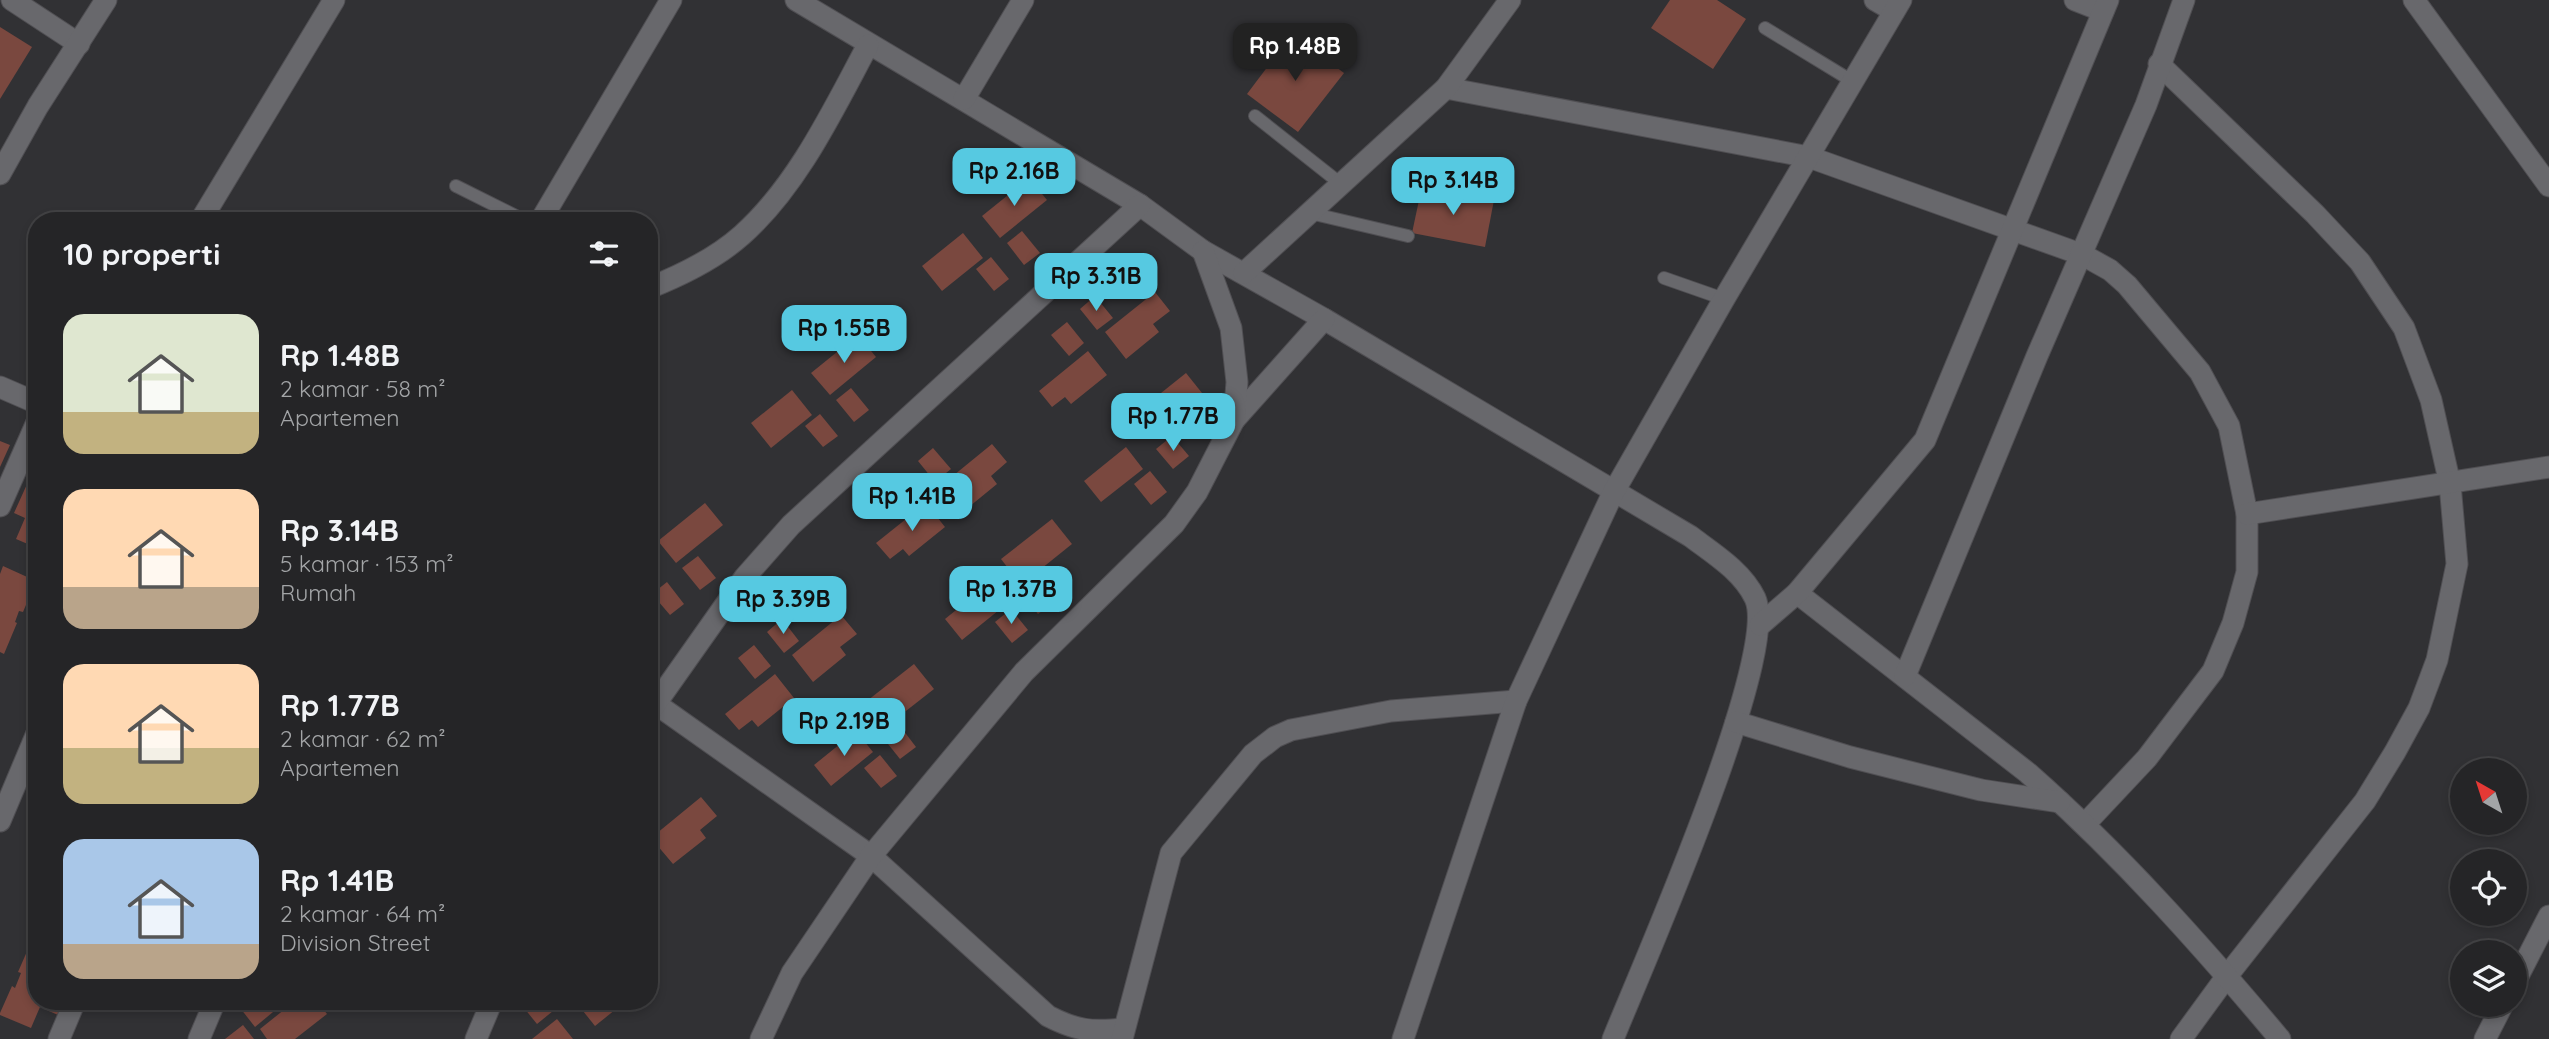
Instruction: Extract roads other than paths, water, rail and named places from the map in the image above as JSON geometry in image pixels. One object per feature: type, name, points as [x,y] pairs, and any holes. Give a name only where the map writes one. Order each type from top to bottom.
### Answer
[{"type":"street","points":[[12,0],[79,44]]},
{"type":"street","points":[[0,174],[38,106],[106,0]]},
{"type":"street","points":[[206,212],[334,0]]},
{"type":"street","points":[[546,212],[671,0]]},
{"type":"street","points":[[796,0],[1140,205],[1203,251],[1324,319],[1690,537],[1731,566],[1756,599],[1760,625],[1736,722],[1729,747],[1613,1039]]},
{"type":"street","points":[[964,99],[1023,0]]},
{"type":"street","points":[[1244,273],[1446,88],[1510,0]]},
{"type":"street","points":[[1403,1039],[1516,701],[1613,493],[1898,5],[1875,0]]},
{"type":"street","points":[[1760,625],[1797,593],[1925,440],[2106,5],[2076,0]]},
{"type":"street","points":[[1905,676],[2037,356],[2146,105],[2184,0]]},
{"type":"street","points":[[2414,0],[2549,186]]},
{"type":"street","points":[[658,284],[704,263],[742,235],[783,189],[821,132],[868,45]]},
{"type":"street","points":[[2159,64],[2315,214],[2360,262],[2384,293],[2420,363],[2450,484],[2457,564],[2437,660],[2420,708],[2365,801],[2227,976],[2181,1039]]},
{"type":"street","points":[[1446,88],[1809,158],[2083,255],[2110,270],[2127,285],[2200,372],[2229,426],[2247,514],[2247,572],[2233,623],[2213,671],[2147,758],[2085,824]]},
{"type":"street","points":[[658,697],[738,586],[791,526],[1140,205]]},
{"type":"street","points":[[1203,251],[1233,338],[1237,382],[1234,420]]},
{"type":"street","points":[[761,1039],[792,973],[870,856],[1024,672],[1174,524],[1196,492],[1234,420],[1324,319]]},
{"type":"street","points":[[0,387],[28,399]]},
{"type":"street","points":[[0,506],[28,442]]},
{"type":"street","points":[[2247,514],[2549,467]]},
{"type":"street","points":[[1797,593],[1905,676],[2085,824],[2227,976],[2280,1039]]},
{"type":"street","points":[[658,709],[870,856],[1048,1016],[1071,1028],[1123,1034],[1171,853],[1208,806],[1263,745],[1292,730],[1391,711],[1516,701]]},
{"type":"street","points":[[1736,722],[1850,757],[1968,787],[2060,802]]},
{"type":"street","points":[[0,821],[28,754]]},
{"type":"street","points":[[2527,959],[2549,916]]},
{"type":"street","points":[[59,1039],[71,1010]]},
{"type":"street","points":[[199,1039],[211,1010]]},
{"type":"street","points":[[476,1039],[488,1010]]},
{"type":"street","points":[[1048,1016],[1061,1039]]},
{"type":"street","points":[[2485,1039],[2496,1017]]},
{"type":"lane","points":[[1765,28],[1852,80]]},
{"type":"lane","points":[[1255,116],[1341,184]]},
{"type":"lane","points":[[456,186],[508,212]]},
{"type":"lane","points":[[1310,213],[1408,236]]},
{"type":"lane","points":[[1664,278],[1724,299]]}]
